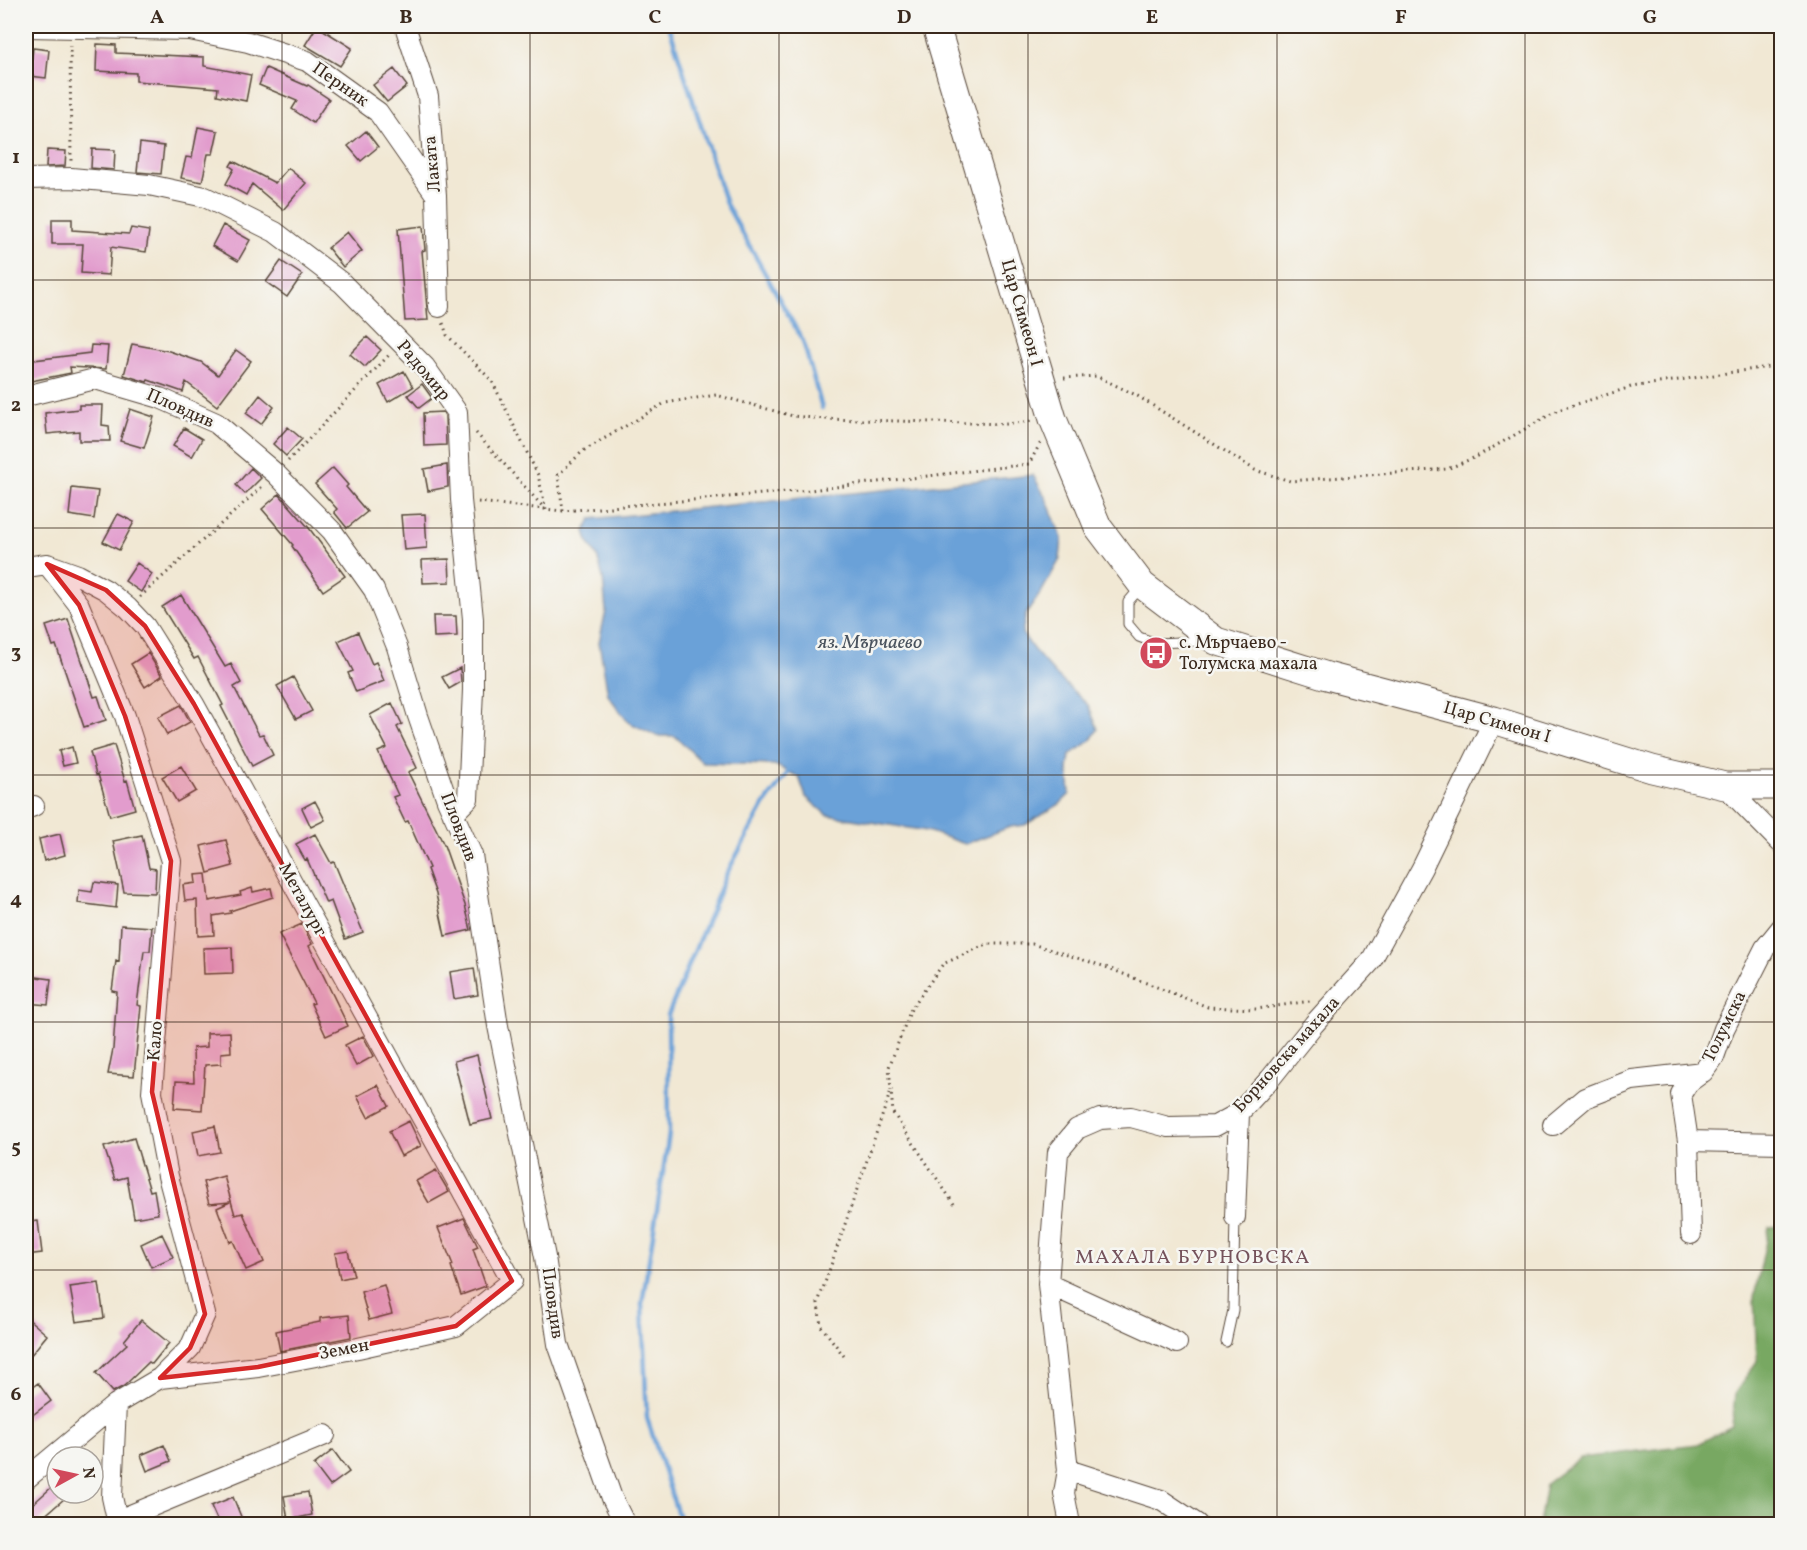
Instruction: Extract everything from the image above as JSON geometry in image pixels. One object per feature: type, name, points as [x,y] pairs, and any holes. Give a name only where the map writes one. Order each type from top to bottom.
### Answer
[{"type":"street","name":"Лаката","points":[[405,26],[428,96],[436,195],[439,307]]},
{"type":"street","name":"Цар Симеон I","points":[[936,26],[1053,419],[1098,527],[1142,585],[1216,641],[1327,676],[1494,720],[1653,769],[1725,786],[1782,786]]},
{"type":"street","name":"Перник","points":[[26,27],[190,30],[248,42],[307,62],[378,112],[436,195]]},
{"type":"street","name":"Радомир","points":[[26,179],[71,178],[149,184],[205,197],[275,232],[342,284],[425,367],[457,412],[461,500],[473,619],[473,690],[468,799],[453,814]]},
{"type":"street","name":"Пловдив","points":[[26,396],[95,379],[160,398],[216,423],[276,474],[332,531],[374,590],[397,647],[418,716],[453,814],[472,855],[498,1026],[546,1257],[558,1344],[612,1498],[625,1524]]},
{"type":"street","points":[[26,567],[47,564]]},
{"type":"street","name":"Металург","points":[[47,564],[78,575],[106,590],[145,626],[194,704],[512,1281]]},
{"type":"street","name":"Кало","points":[[26,1479],[116,1404],[160,1378],[190,1348],[205,1314],[168,1176],[152,1092],[171,861],[125,716],[80,605],[47,564]]},
{"type":"street","name":"Борновска махала","points":[[1065,1522],[1064,1493],[1068,1470],[1048,1284],[1058,1152],[1077,1129],[1100,1119],[1131,1117],[1168,1127],[1215,1126],[1239,1113],[1371,961],[1422,868],[1494,720]]},
{"type":"street","points":[[1725,786],[1782,844]]},
{"type":"street","name":"Толумска","points":[[1691,1234],[1688,1141],[1681,1094],[1688,1083],[1703,1072],[1714,1057],[1724,1029],[1765,948],[1782,927]]},
{"type":"street","points":[[1553,1125],[1585,1098],[1632,1080],[1703,1072]]},
{"type":"street","points":[[1235,1217],[1239,1113]]},
{"type":"street","points":[[1688,1141],[1782,1143]]},
{"type":"street","name":"Земен","points":[[160,1378],[258,1367],[456,1326],[512,1281]]},
{"type":"street","points":[[1048,1284],[1177,1343]]},
{"type":"street","points":[[116,1404],[112,1497],[117,1523],[325,1435]]},
{"type":"street","points":[[1068,1470],[1161,1500],[1197,1524]]},
{"type":"lane","points":[[1142,585],[1128,602],[1128,624],[1139,637],[1155,643],[1216,641]]},
{"type":"lane","points":[[1226,1342],[1233,1310],[1235,1217]]},
{"type":"path","points":[[70,28],[71,178]]},
{"type":"path","points":[[439,307],[447,334],[492,381],[538,475],[546,510]]},
{"type":"path","points":[[1041,380],[1096,376],[1136,395],[1255,470],[1290,481],[1447,469],[1478,456],[1558,410],[1631,387],[1782,365]]},
{"type":"path","points":[[563,511],[558,475],[584,451],[664,403],[716,395],[793,416],[824,419],[1006,424],[1053,419]]},
{"type":"path","points":[[457,412],[546,510]]},
{"type":"path","points":[[461,500],[563,511],[810,489],[1029,464],[1053,419]]},
{"type":"path","points":[[954,1204],[892,1113],[889,1067],[911,1009],[943,964],[987,944],[1032,944],[1103,966],[1208,1007],[1257,1009],[1339,996]]},
{"type":"path","points":[[844,1356],[821,1326],[818,1303],[891,1092]]},
{"type":"highlighted area","points":[[47,564],[106,590],[145,626],[194,704],[512,1281],[456,1326],[258,1367],[160,1378],[190,1348],[205,1314],[152,1092],[171,861],[125,716],[79,605]]},
{"type":"green space","points":[[1781,1226],[1781,1524],[1539,1524],[1546,1484],[1580,1458],[1698,1444],[1732,1426],[1735,1393],[1757,1361],[1754,1297],[1769,1227]]},
{"type":"water","name":"яз. Мърчаево","points":[[1033,475],[1046,498],[1062,538],[1060,559],[1026,614],[1022,633],[1057,676],[1088,705],[1098,729],[1091,740],[1070,755],[1068,769],[1070,794],[1060,804],[1025,825],[1010,827],[965,844],[927,831],[827,815],[806,797],[799,777],[775,765],[703,763],[675,736],[657,736],[628,722],[608,695],[599,642],[606,611],[603,578],[597,556],[588,542],[585,531],[591,519]]},
{"type":"building","points":[[317,26],[352,48],[340,66],[305,45]]},
{"type":"building","points":[[97,44],[116,45],[116,53],[204,57],[204,66],[251,75],[246,101],[217,95],[218,88],[136,81],[136,73],[96,71]]},
{"type":"building","points":[[33,48],[49,50],[46,78],[30,76]]},
{"type":"building","points":[[266,68],[308,85],[329,99],[313,123],[292,109],[297,101],[259,85]]},
{"type":"building","points":[[394,69],[407,86],[387,102],[373,85]]},
{"type":"building","points":[[198,127],[218,131],[213,154],[208,154],[202,182],[181,178],[186,157],[192,158]]},
{"type":"building","points":[[366,131],[378,147],[361,161],[348,146]]},
{"type":"building","points":[[140,143],[164,146],[161,174],[137,172]]},
{"type":"building","points":[[92,149],[115,150],[114,170],[91,168]]},
{"type":"building","points":[[47,150],[66,151],[65,166],[46,167]]},
{"type":"building","points":[[233,161],[275,183],[288,168],[306,183],[283,210],[252,184],[246,195],[226,184],[234,169],[230,166]]},
{"type":"building","points":[[52,219],[72,219],[72,230],[129,234],[131,228],[149,231],[146,252],[111,247],[109,275],[81,273],[83,244],[52,244]]},
{"type":"building","points":[[223,225],[250,240],[238,261],[212,246]]},
{"type":"building","points":[[423,226],[425,250],[422,251],[428,320],[405,321],[398,229]]},
{"type":"building","points":[[347,232],[362,251],[343,267],[328,248]]},
{"type":"building","points":[[281,261],[302,275],[287,297],[266,282]]},
{"type":"building","points":[[367,337],[381,350],[365,367],[350,354]]},
{"type":"building","points":[[132,344],[169,351],[201,362],[218,375],[236,350],[251,361],[217,406],[186,382],[183,392],[148,380],[147,382],[124,375]]},
{"type":"building","points":[[91,345],[108,346],[106,369],[70,367],[71,373],[26,382],[26,361],[90,353]]},
{"type":"building","points":[[404,371],[413,387],[388,402],[379,385]]},
{"type":"building","points":[[422,384],[432,398],[419,408],[408,395]]},
{"type":"building","points":[[260,395],[274,407],[261,424],[246,413]]},
{"type":"building","points":[[79,405],[103,405],[102,425],[109,426],[110,441],[79,441],[79,431],[47,434],[45,413],[79,409]]},
{"type":"building","points":[[130,409],[154,417],[144,448],[120,441]]},
{"type":"building","points":[[443,412],[446,445],[424,446],[423,413]]},
{"type":"building","points":[[288,427],[302,439],[286,456],[273,444]]},
{"type":"building","points":[[184,428],[202,439],[192,457],[173,446]]},
{"type":"building","points":[[447,465],[448,487],[428,491],[424,469]]},
{"type":"building","points":[[251,468],[261,478],[245,494],[236,485]]},
{"type":"building","points":[[333,468],[367,512],[347,528],[334,512],[337,509],[315,484]]},
{"type":"building","points":[[72,488],[98,491],[94,519],[69,515]]},
{"type":"building","points":[[279,494],[309,528],[345,576],[323,591],[293,545],[262,509]]},
{"type":"building","points":[[118,514],[134,522],[119,550],[103,542]]},
{"type":"building","points":[[425,514],[427,548],[404,550],[401,515]]},
{"type":"building","points":[[449,559],[450,582],[423,583],[422,560]]},
{"type":"building","points":[[137,563],[152,574],[141,592],[125,581]]},
{"type":"building","points":[[181,595],[225,667],[231,664],[241,683],[234,687],[259,735],[263,734],[273,755],[252,766],[198,657],[194,659],[162,607]]},
{"type":"building","points":[[433,616],[456,616],[457,636],[434,637]]},
{"type":"building","points":[[68,619],[94,697],[98,696],[106,720],[84,727],[56,645],[53,646],[46,626]]},
{"type":"building","points":[[358,632],[372,664],[376,662],[384,681],[356,692],[348,673],[353,671],[338,641]]},
{"type":"building","points":[[148,653],[162,676],[145,687],[131,664]]},
{"type":"building","points":[[460,668],[461,682],[449,689],[442,677]]},
{"type":"building","points":[[293,677],[312,711],[296,719],[277,686]]},
{"type":"building","points":[[392,703],[402,724],[397,727],[417,768],[408,772],[444,845],[465,905],[471,930],[445,936],[436,894],[427,869],[429,868],[408,821],[405,822],[393,797],[398,795],[378,752],[387,748],[370,715]]},
{"type":"building","points":[[181,705],[190,722],[167,735],[158,717]]},
{"type":"building","points":[[114,745],[135,809],[110,816],[90,752]]},
{"type":"building","points":[[72,747],[76,763],[63,766],[59,751]]},
{"type":"building","points":[[181,766],[196,791],[177,802],[162,777]]},
{"type":"building","points":[[315,801],[325,820],[311,827],[302,808]]},
{"type":"building","points":[[60,834],[65,855],[44,861],[39,839]]},
{"type":"building","points":[[315,834],[331,863],[334,862],[363,932],[345,939],[331,901],[326,903],[307,859],[305,860],[296,844]]},
{"type":"building","points":[[142,835],[149,868],[156,869],[155,893],[124,892],[113,841]]},
{"type":"building","points":[[226,840],[233,866],[208,873],[201,846]]},
{"type":"building","points":[[206,874],[209,901],[241,895],[240,892],[252,888],[253,892],[271,888],[273,897],[230,911],[231,913],[213,916],[214,935],[198,936],[197,900],[185,901],[183,885],[196,883],[195,875]]},
{"type":"building","points":[[94,882],[118,885],[116,908],[78,903],[79,890],[92,892]]},
{"type":"building","points":[[302,924],[312,944],[309,946],[348,1026],[326,1036],[311,1004],[314,1003],[279,934]]},
{"type":"building","points":[[121,925],[152,927],[150,951],[144,951],[137,1005],[141,1006],[134,1076],[108,1074],[113,1049],[117,992],[112,991],[116,961],[119,962]]},
{"type":"building","points":[[232,947],[233,973],[204,974],[203,948]]},
{"type":"building","points":[[474,968],[478,995],[454,999],[450,972]]},
{"type":"building","points":[[29,976],[51,979],[48,1005],[26,1003]]},
{"type":"building","points":[[230,1032],[231,1052],[221,1053],[221,1064],[205,1065],[202,1110],[174,1108],[176,1081],[194,1082],[193,1048],[207,1047],[207,1033]]},
{"type":"building","points":[[363,1036],[374,1056],[356,1066],[345,1045]]},
{"type":"building","points":[[477,1055],[492,1119],[470,1124],[454,1061]]},
{"type":"building","points":[[378,1085],[389,1106],[368,1117],[357,1096]]},
{"type":"building","points":[[409,1121],[421,1146],[401,1156],[389,1131]]},
{"type":"building","points":[[215,1126],[220,1152],[198,1156],[193,1131]]},
{"type":"building","points":[[134,1138],[150,1191],[154,1190],[158,1214],[134,1218],[127,1177],[115,1180],[104,1147]]},
{"type":"building","points":[[436,1170],[449,1192],[429,1203],[416,1181]]},
{"type":"building","points":[[224,1176],[235,1215],[243,1213],[264,1262],[246,1270],[233,1241],[230,1242],[217,1208],[230,1202],[209,1204],[203,1182]]},
{"type":"building","points":[[464,1218],[478,1247],[473,1249],[486,1286],[461,1295],[451,1266],[453,1265],[438,1228]]},
{"type":"building","points":[[38,1221],[42,1253],[26,1255],[26,1222]]},
{"type":"building","points":[[162,1234],[173,1257],[151,1267],[141,1244]]},
{"type":"building","points":[[348,1251],[354,1276],[340,1279],[335,1253]]},
{"type":"building","points":[[99,1283],[104,1318],[76,1322],[70,1287]]},
{"type":"building","points":[[384,1285],[392,1314],[369,1320],[361,1292]]},
{"type":"building","points":[[349,1315],[351,1337],[280,1351],[276,1331],[320,1322],[320,1318]]},
{"type":"building","points":[[26,1317],[47,1335],[26,1361]]},
{"type":"building","points":[[141,1320],[169,1343],[152,1364],[149,1362],[124,1386],[113,1392],[96,1373],[127,1344],[124,1341]]},
{"type":"building","points":[[38,1383],[51,1401],[26,1420],[26,1392]]},
{"type":"building","points":[[164,1445],[171,1461],[147,1471],[141,1455]]},
{"type":"building","points":[[333,1450],[349,1472],[330,1486],[314,1465]]},
{"type":"building","points":[[308,1492],[312,1515],[288,1520],[284,1496]]},
{"type":"building","points":[[45,1493],[45,1505],[57,1505],[35,1524],[26,1524],[26,1510]]},
{"type":"building","points":[[233,1497],[244,1524],[219,1524],[211,1506]]},
{"type":"waterway","points":[[669,26],[726,204],[803,341],[822,408]]},
{"type":"waterway","points":[[681,1524],[647,1418],[642,1304],[669,1134],[668,1015],[727,873],[764,805],[792,767]]},
{"type":"place","name":"с. Мърчаево - Толумска махала","points":[[1156,653]]},
{"type":"district","name":"МАХАЛА БУРНОВСКА","points":[[1193,1258]]}]
